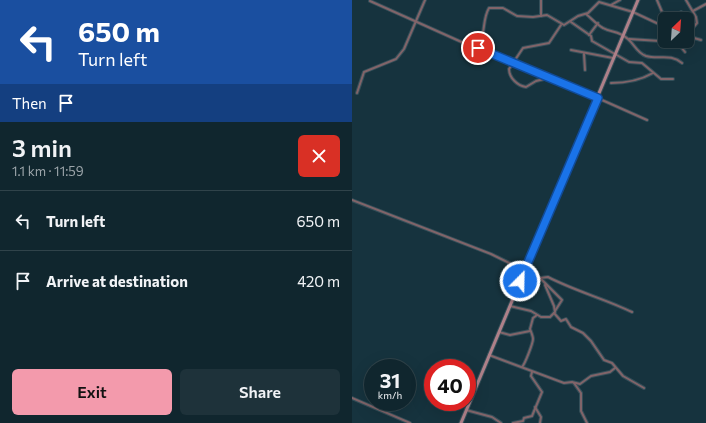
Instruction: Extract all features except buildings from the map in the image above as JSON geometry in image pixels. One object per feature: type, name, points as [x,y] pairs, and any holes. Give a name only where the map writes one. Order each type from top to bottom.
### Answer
[{"type":"street","points":[[357,92],[365,71],[396,59],[404,49],[425,0]]},
{"type":"street","points":[[541,0],[541,16]]},
{"type":"street","points":[[610,5],[620,0]]},
{"type":"street","points":[[476,386],[638,0]]},
{"type":"street","points":[[657,0],[662,12]]},
{"type":"street","points":[[687,1],[693,11],[706,4]]},
{"type":"street","points":[[370,2],[647,120]]},
{"type":"street","points":[[481,40],[484,33],[485,16],[489,8],[504,8],[517,16],[550,16],[562,24],[567,25],[578,16],[586,14],[599,2],[633,12],[658,24]]},
{"type":"street","points":[[586,14],[602,28],[614,30],[628,38],[638,51],[646,56],[668,56],[677,59],[682,63]]},
{"type":"street","points":[[694,14],[697,23],[694,27]]},
{"type":"street","points":[[571,22],[589,34],[594,42],[629,62],[642,63],[661,79],[673,79]]},
{"type":"street","points":[[548,78],[536,81],[526,87],[522,87],[515,82],[509,72],[513,62],[523,48],[549,43],[562,24]]},
{"type":"street","points":[[589,34],[598,24]]},
{"type":"street","points":[[628,38],[658,40]]},
{"type":"street","points":[[694,38],[701,40]]},
{"type":"street","points":[[681,48],[685,52]]},
{"type":"street","points":[[571,50],[613,58]]},
{"type":"street","points":[[584,53],[585,70]]},
{"type":"street","points":[[611,83],[627,83],[644,78],[653,73]]},
{"type":"street","points":[[352,200],[491,254],[525,270],[540,278],[545,285],[562,300],[555,312],[550,317],[537,315],[531,311],[510,306]]},
{"type":"street","points":[[540,278],[548,277],[605,302],[619,305],[632,312]]},
{"type":"street","points":[[545,285],[555,312],[561,321],[566,318],[571,327],[584,334],[592,342],[602,357],[623,376],[644,388]]},
{"type":"street","points":[[522,367],[527,361],[533,340],[530,331],[533,318],[537,315]]},
{"type":"street","points":[[499,332],[510,334],[530,331]]},
{"type":"street","points":[[489,355],[561,383],[580,384],[592,376],[608,372],[615,368]]},
{"type":"street","points":[[514,423],[530,417],[542,392],[531,376],[532,372]]},
{"type":"street","points":[[574,383],[581,393],[581,411],[587,423]]},
{"type":"street","points":[[352,398],[410,423]]},
{"type":"street","points":[[535,407],[541,417],[540,423]]},
{"type":"street","points":[[461,423],[466,411]]},
{"type":"street","points":[[470,411],[492,416],[501,423]]},
{"type":"route","points":[[478,48],[598,98],[520,281]]}]
